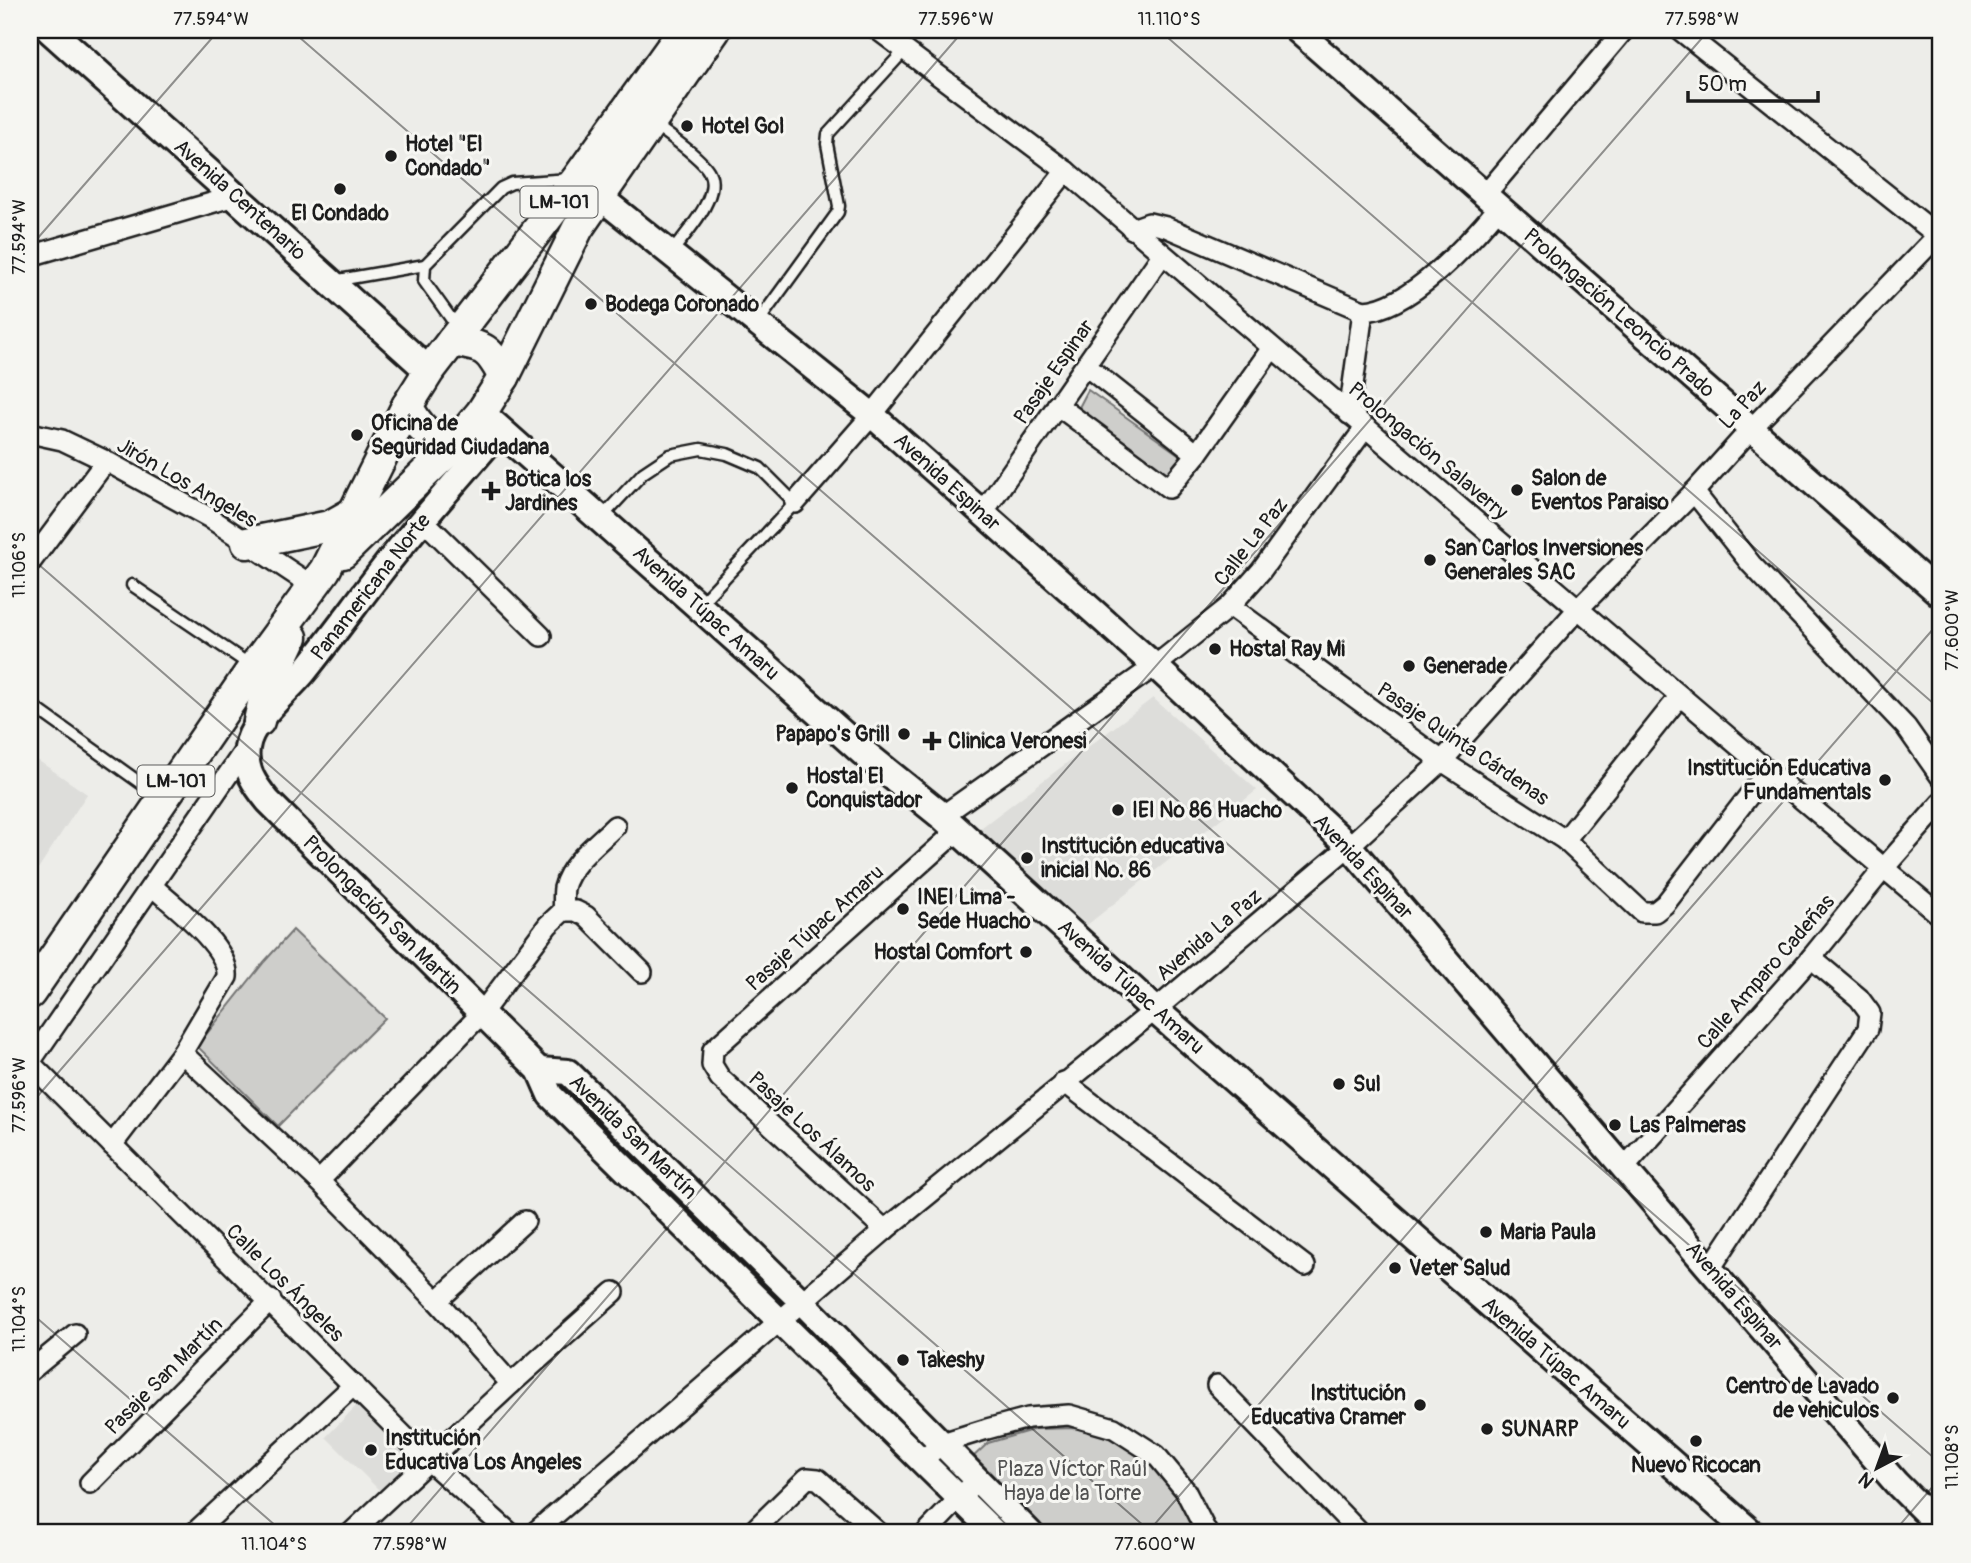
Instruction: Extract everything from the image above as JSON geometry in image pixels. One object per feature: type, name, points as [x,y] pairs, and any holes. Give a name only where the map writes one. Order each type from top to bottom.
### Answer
[{"type":"main road","name":"Avenida Centenario","points":[[50,30],[429,370]]},
{"type":"main road","name":"LM-101","points":[[315,584],[455,444],[490,421],[504,377],[578,228],[588,188],[684,30]]},
{"type":"main road","name":"LM-101","points":[[30,993],[253,668],[315,584],[407,406],[429,370],[455,335],[588,188],[652,122],[715,30]]},
{"type":"main road","points":[[455,335],[482,346],[494,359],[504,377]]},
{"type":"main road","points":[[407,406],[418,425],[431,437],[455,444]]},
{"type":"main road","name":"Avenida Túpac Amaru","points":[[490,421],[865,754],[950,823],[1155,1010],[1751,1533]]},
{"type":"main road","points":[[247,543],[330,526],[353,513]]},
{"type":"main road","points":[[253,734],[265,695],[315,584]]},
{"type":"street","name":"Prolongación Salaverry","points":[[878,30],[1066,171],[1941,916]]},
{"type":"street","name":"Prolongación Leoncio Prado","points":[[1297,30],[1493,195],[1756,424],[1941,578]]},
{"type":"street","name":"Prolongación Leoncio Prado","points":[[1319,30],[1493,195]]},
{"type":"street","points":[[1132,229],[1149,223],[1166,227],[1363,312],[1386,307],[1431,277],[1471,242],[1493,195],[1624,30]]},
{"type":"street","points":[[1680,30],[1940,235]]},
{"type":"street","points":[[795,503],[872,415],[1066,171]]},
{"type":"street","name":"Avenida Espinar","points":[[588,188],[872,415],[1155,666],[1349,846],[1710,1269],[1896,1483],[1941,1528]]},
{"type":"street","points":[[30,256],[235,196]]},
{"type":"street","name":"La Paz","points":[[1578,609],[1940,235]]},
{"type":"street","name":"Pasaje Espinar","points":[[982,514],[1162,255]]},
{"type":"street","points":[[1349,414],[1363,312]]},
{"type":"street","points":[[1058,405],[1167,488],[1172,487],[1272,348]]},
{"type":"street","points":[[1086,366],[1197,454]]},
{"type":"street","name":"Panamericana Norte","points":[[253,734],[423,520],[490,421]]},
{"type":"street","name":"Prolongación Leoncio Prado","points":[[1756,424],[1941,595]]},
{"type":"street","name":"Calle La Paz","points":[[950,823],[1230,606],[1261,571],[1366,428]]},
{"type":"street","name":"Jirón Los Angeles","points":[[30,433],[62,440],[106,461],[210,518],[315,584]]},
{"type":"street","points":[[30,563],[106,461]]},
{"type":"street","points":[[1694,492],[1751,564],[1906,727],[1941,777]]},
{"type":"street","points":[[423,520],[541,636]]},
{"type":"street","name":"Pasaje Quinta Cárdenas","points":[[1230,606],[1442,761],[1565,840],[1642,912],[1656,912],[1665,904],[1768,771]]},
{"type":"street","name":"Avenida La Paz","points":[[780,1322],[885,1230],[1155,1010],[1349,846],[1442,761],[1578,609]]},
{"type":"street","points":[[1565,840],[1680,696]]},
{"type":"street","points":[[30,1062],[253,734]]},
{"type":"street","name":"Prolongación San Martin","points":[[253,734],[247,765],[253,781],[268,801],[539,1070]]},
{"type":"street","name":"Calle Amparo Cadeñas","points":[[1624,1168],[1811,958],[1941,803]]},
{"type":"street","name":"Pasaje Túpac Amaru","points":[[712,1065],[713,1050],[950,823]]},
{"type":"street","points":[[563,911],[564,888],[569,876],[615,825]]},
{"type":"street","points":[[112,1145],[182,1053],[227,977],[217,948],[186,915],[152,886]]},
{"type":"street","points":[[319,1181],[481,1014],[548,925],[563,911],[576,911],[586,916],[642,972]]},
{"type":"street","points":[[1710,1269],[1868,1029],[1870,1013],[1859,998],[1811,958]]},
{"type":"street","points":[[182,1053],[319,1181],[437,1301],[511,1384]]},
{"type":"street","name":"Calle Los Ángeles","points":[[30,1062],[271,1300],[429,1461],[510,1533]]},
{"type":"street","name":"Pasaje Los Álamos","points":[[712,1065],[720,1078],[885,1230]]},
{"type":"street","name":"Avenida San Martín","points":[[995,1533],[550,1095],[539,1070],[568,1072],[803,1303],[1030,1533]]},
{"type":"street","points":[[1064,1082],[1305,1266]]},
{"type":"street","points":[[437,1301],[525,1221]]},
{"type":"street","points":[[351,1533],[614,1292]]},
{"type":"street","name":"Pasaje San Martín","points":[[90,1483],[271,1300]]},
{"type":"street","points":[[541,1531],[780,1322]]},
{"type":"street","points":[[30,1371],[75,1334]]},
{"type":"street","points":[[194,1533],[354,1385]]},
{"type":"street","points":[[1217,1385],[1360,1533]]},
{"type":"street","points":[[923,1460],[942,1443],[1028,1418],[1069,1415],[1114,1428],[1156,1455],[1185,1490],[1207,1533]]},
{"type":"street","points":[[751,1533],[807,1478],[813,1477],[879,1533]]},
{"type":"street","points":[[926,1533],[977,1479]]},
{"type":"lane","points":[[758,323],[838,212],[827,144],[828,134],[904,51]]},
{"type":"lane","points":[[652,122],[709,170],[713,183],[709,199],[670,253]]},
{"type":"lane","points":[[330,281],[425,265],[501,188],[512,183],[588,188]]},
{"type":"lane","points":[[425,265],[425,281],[455,335]]},
{"type":"lane","points":[[600,519],[643,473],[670,455],[701,449],[727,454],[760,468],[795,503],[698,606]]},
{"type":"lane","points":[[132,585],[253,668]]},
{"type":"lane","points":[[30,704],[164,799]]},
{"type":"shaded area","name":"IEI No 86 Huacho","points":[[1153,698],[1257,790],[1087,925],[978,830]]},
{"type":"shaded area","points":[[30,755],[87,794],[30,881]]},
{"type":"shaded area","name":"Institución Educativa Los Angeles","points":[[357,1405],[417,1463],[385,1496],[326,1437]]},
{"type":"green space","points":[[1088,390],[1181,456],[1165,481],[1074,417]]},
{"type":"green space","points":[[293,930],[385,1018],[278,1126],[197,1046]]},
{"type":"green space","name":"Plaza Víctor Raúl Haya de la Torre","points":[[1076,1428],[1114,1440],[1153,1466],[1176,1490],[1196,1533],[1044,1533],[971,1459],[988,1443],[1036,1429]]},
{"type":"place","name":"Hotel Gol","points":[[687,126]]},
{"type":"place","name":"Hotel \"El Condado\"","points":[[391,156]]},
{"type":"place","name":"El Condado","points":[[340,189]]},
{"type":"place","name":"Bodega Coronado","points":[[591,304]]},
{"type":"place","name":"Oficina de Seguridad Ciudadana","points":[[357,435]]},
{"type":"place","name":"Salon de Eventos Paraiso","points":[[1517,490]]},
{"type":"place","name":"Botica los Jardines","points":[[491,491]]},
{"type":"place","name":"San Carlos Inversiones Generales SAC","points":[[1430,560]]},
{"type":"place","name":"Hostal Ray Mi","points":[[1215,649]]},
{"type":"place","name":"Generade","points":[[1409,666]]},
{"type":"place","name":"Papapo's Grill","points":[[904,734]]},
{"type":"place","name":"Clinica Veronesi","points":[[932,741]]},
{"type":"place","name":"Institución Educativa Fundamentals","points":[[1885,780]]},
{"type":"place","name":"Hostal El Conquistador","points":[[792,788]]},
{"type":"place","name":"IEI No 86 Huacho","points":[[1118,810]]},
{"type":"place","name":"Institución educativa inicial No. 86","points":[[1027,858]]},
{"type":"place","name":"INEI Lima - Sede Huacho","points":[[903,909]]},
{"type":"place","name":"Hostal Comfort","points":[[1026,952]]},
{"type":"place","name":"Sul","points":[[1339,1084]]},
{"type":"place","name":"Las Palmeras","points":[[1615,1125]]},
{"type":"place","name":"Maria Paula","points":[[1486,1232]]},
{"type":"place","name":"Veter Salud","points":[[1395,1268]]},
{"type":"place","name":"Takeshy","points":[[903,1360]]},
{"type":"place","name":"Centro de Lavado de vehiculos","points":[[1893,1398]]},
{"type":"place","name":"Institución Educativa Cramer","points":[[1420,1405]]},
{"type":"place","name":"SUNARP","points":[[1487,1429]]},
{"type":"place","name":"Nuevo Ricocan","points":[[1696,1441]]},
{"type":"place","name":"Institución Educativa Los Angeles","points":[[371,1450]]}]
